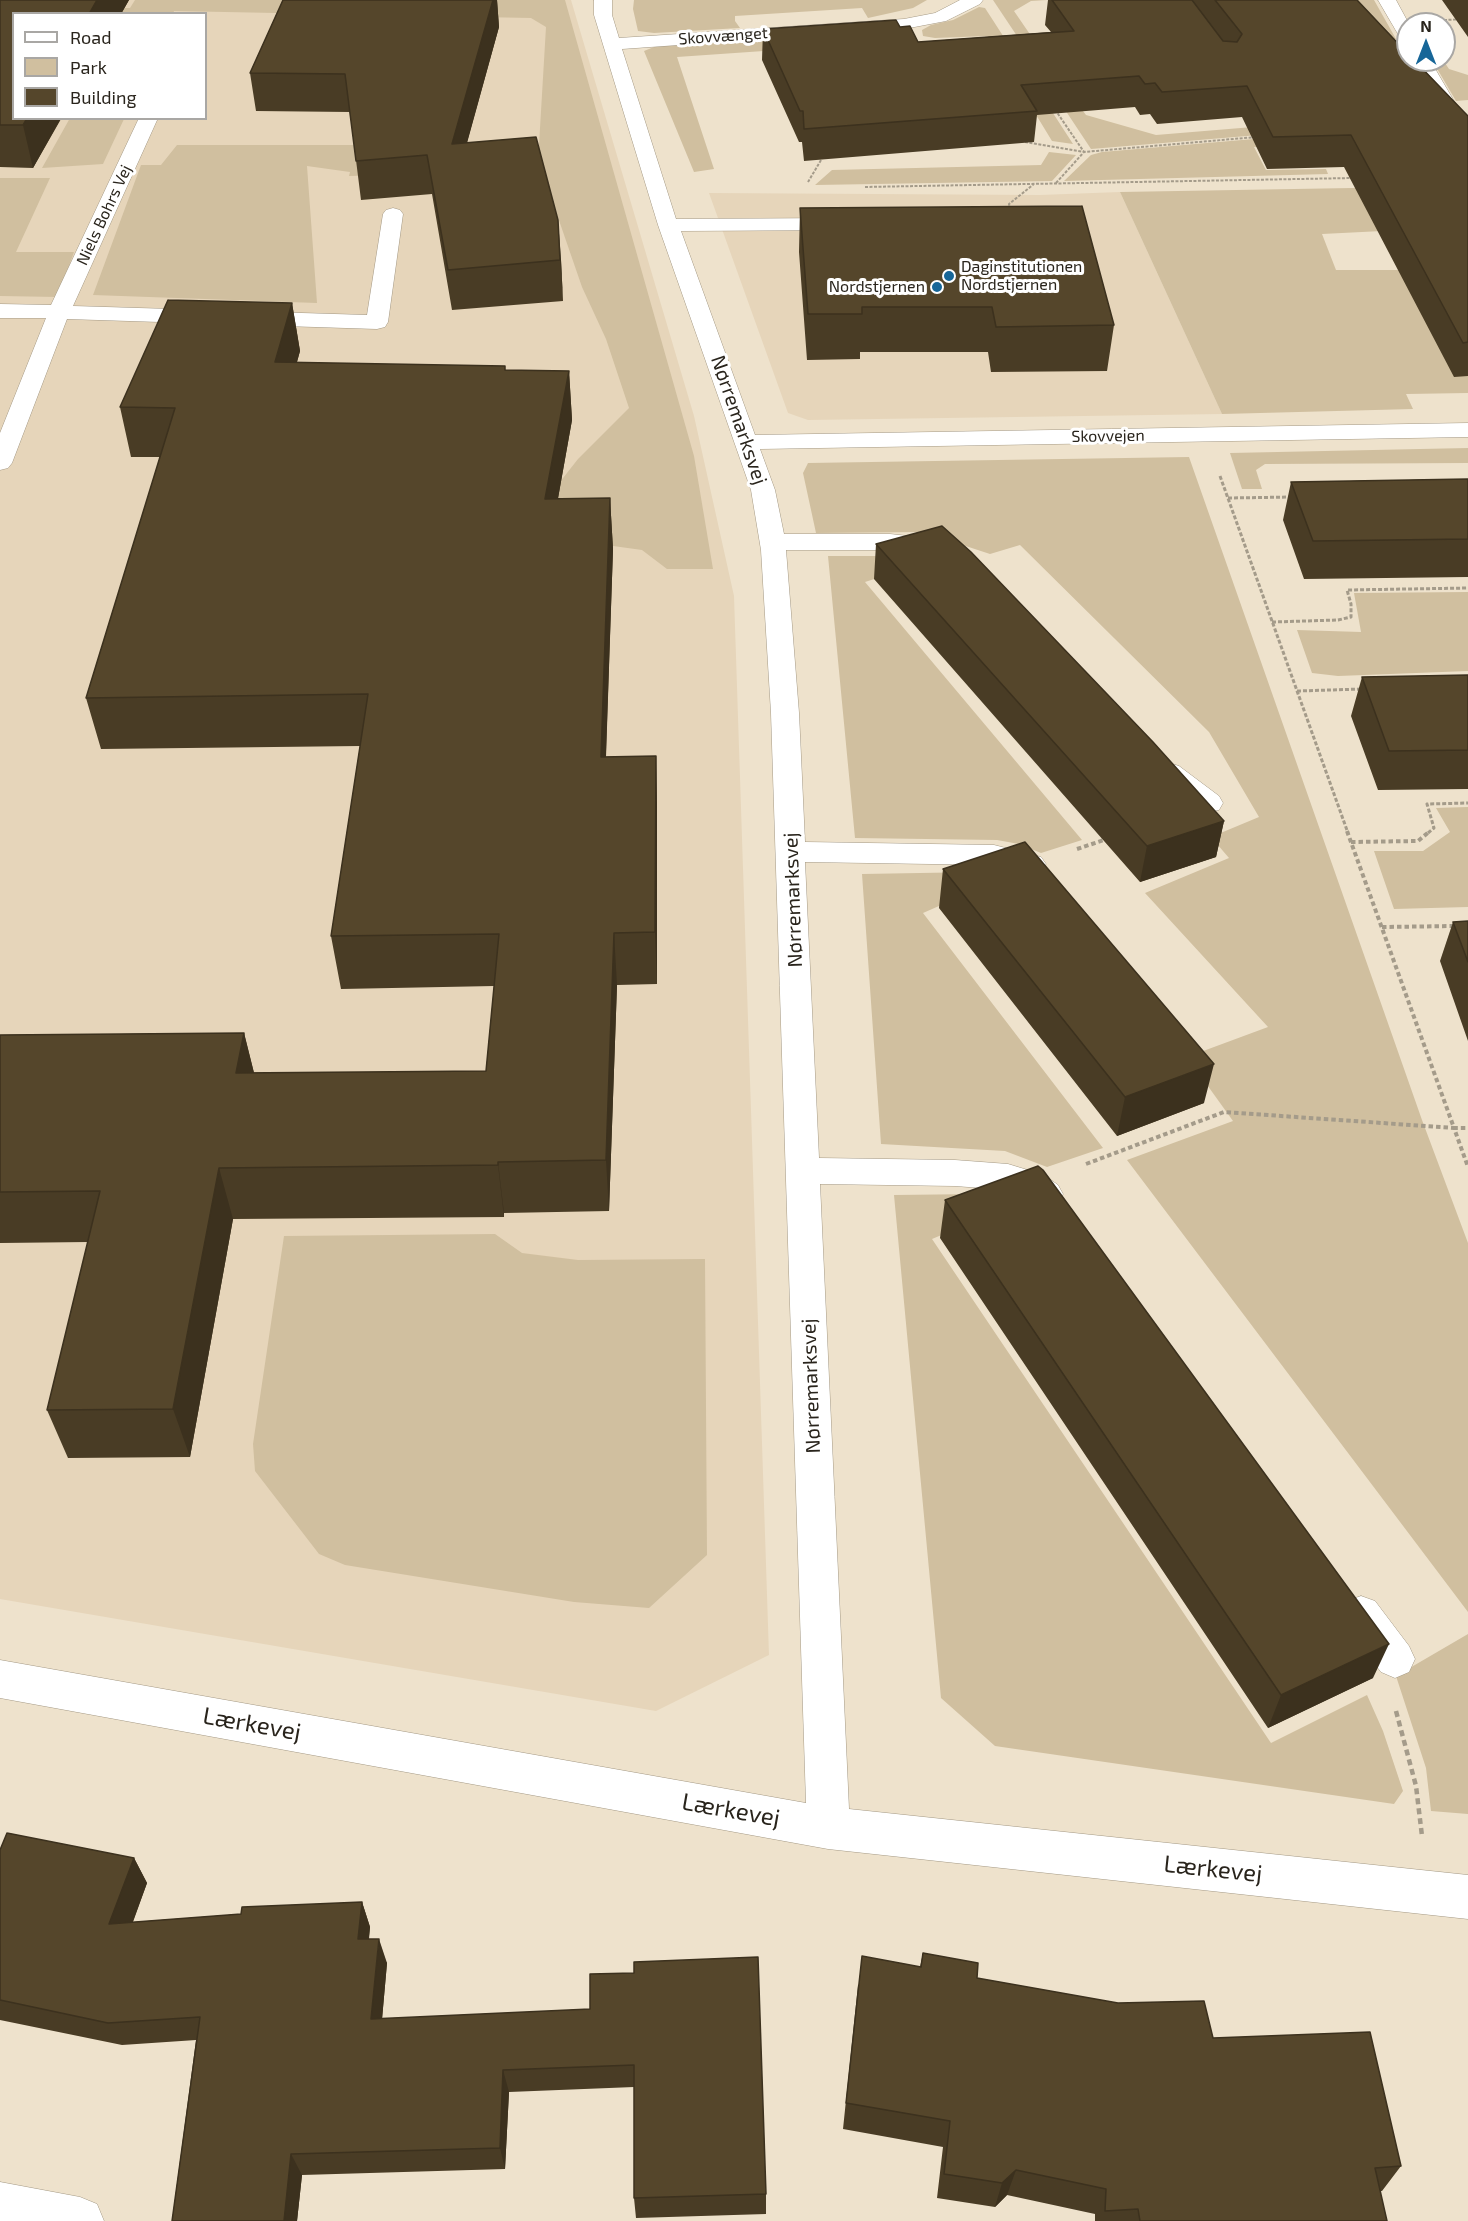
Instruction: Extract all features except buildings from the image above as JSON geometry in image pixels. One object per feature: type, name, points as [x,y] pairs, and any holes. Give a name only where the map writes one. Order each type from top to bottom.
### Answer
[{"type":"street","name":"Nørremarksvej","points":[[603,0],[603,15],[668,225],[748,442],[763,490],[773,542],[785,713],[791,852],[828,1828]]},
{"type":"street","name":"Skovvænget","points":[[612,44],[904,24],[940,17],[974,0]]},
{"type":"street","points":[[1387,0],[1396,16]]},
{"type":"street","points":[[904,24],[916,44]]},
{"type":"street","points":[[1428,72],[1468,142]]},
{"type":"street","name":"Niels Bohrs Vej","points":[[0,463],[59,312],[147,120]]},
{"type":"street","points":[[0,311],[377,322],[393,214]]},
{"type":"street","points":[[668,225],[859,224]]},
{"type":"street","name":"Skovvejen","points":[[748,442],[1468,430]]},
{"type":"street","points":[[773,542],[891,542],[923,545],[947,553]]},
{"type":"street","points":[[1154,757],[1209,804]]},
{"type":"street","points":[[791,852],[994,855],[1045,871]]},
{"type":"street","points":[[803,1171],[955,1173],[1008,1177],[1032,1184],[1054,1200],[1068,1219]]},
{"type":"street","points":[[1346,1592],[1395,1659]]},
{"type":"street","name":"Lærkevej","points":[[0,1679],[828,1828],[1448,1895]]},
{"type":"street","points":[[0,2206],[80,2221]]},
{"type":"path","points":[[1052,104],[1084,152]]},
{"type":"path","points":[[1024,142],[1084,152],[1264,136]]},
{"type":"path","points":[[1056,183],[1084,152]]},
{"type":"path","points":[[804,188],[825,153]]},
{"type":"path","points":[[862,187],[1360,178]]},
{"type":"path","points":[[1202,434],[1212,453],[1468,1167]]},
{"type":"path","points":[[1228,498],[1296,497]]},
{"type":"path","points":[[1272,622],[1338,620],[1351,617],[1351,604],[1347,590],[1468,588]]},
{"type":"path","points":[[1297,691],[1365,689]]},
{"type":"path","points":[[1351,842],[1418,841],[1434,828],[1427,804],[1468,803]]},
{"type":"path","points":[[1045,871],[1111,838]]},
{"type":"path","points":[[1382,927],[1457,926]]},
{"type":"path","points":[[1032,1184],[1224,1112],[1468,1128]]},
{"type":"path","points":[[1395,1659],[1384,1681],[1390,1692],[1448,1895]]},
{"type":"shaded area","points":[[0,0],[571,0],[694,416],[734,596],[769,1655],[656,1711],[0,1599]]},
{"type":"shaded area","name":"Daginstitutionen Nordstjernen","points":[[1120,192],[1222,414],[808,420],[788,413],[709,193],[1040,195]]},
{"type":"green space","points":[[135,0],[565,0],[694,456],[713,569],[667,569],[642,550],[577,541],[553,518],[556,487],[578,459],[629,408],[606,339],[582,287],[542,171],[349,176],[350,172],[307,166],[317,303],[93,295],[141,165],[161,165],[177,145],[539,145],[546,27],[531,18],[174,11],[87,12],[90,8],[130,8]]},
{"type":"green space","points":[[634,0],[927,0],[913,8],[868,18],[862,8],[735,16],[735,21],[740,28],[654,33],[638,31],[633,9]]},
{"type":"green space","points":[[993,0],[1047,0],[1031,1],[1014,11],[1051,65],[1037,66]]},
{"type":"green space","points":[[1340,0],[1374,0],[1396,39],[1381,41]]},
{"type":"green space","points":[[979,7],[985,8],[1073,144],[1052,141],[988,36],[935,38],[923,36],[922,30],[931,25],[953,20]]},
{"type":"green space","points":[[890,29],[894,42],[677,57],[714,169],[694,172],[644,51],[659,45]]},
{"type":"green space","points":[[1053,71],[1086,115],[1156,135],[1265,126],[1271,134],[1091,149],[1040,72]]},
{"type":"green space","points":[[1456,71],[1468,75],[1468,100],[1456,101],[1439,72]]},
{"type":"green space","points":[[69,120],[124,120],[103,164],[42,168]]},
{"type":"green space","points":[[1277,137],[1309,146],[1254,147],[1266,170],[1326,169],[1328,174],[1064,181],[1091,155],[1102,152]]},
{"type":"green space","points":[[1049,152],[1076,155],[1052,181],[815,185],[832,170],[1041,165]]},
{"type":"green space","points":[[0,178],[50,178],[16,252],[74,252],[58,297],[0,296]]},
{"type":"green space","points":[[1468,186],[1365,206],[1382,231],[1322,234],[1336,270],[1402,270],[1468,373],[1468,393],[1406,394],[1413,409],[1222,414],[1120,192]]},
{"type":"green space","points":[[1468,448],[1468,463],[1265,464],[1256,470],[1262,489],[1242,489],[1230,453]]},
{"type":"green space","points":[[1189,457],[1422,1120],[1468,1243],[1468,1612],[1127,1160],[1233,1121],[1187,1057],[1268,1027],[1145,893],[1229,858],[1211,837],[1259,817],[1209,732],[1020,545],[990,554],[923,532],[816,533],[803,473],[808,463]]},
{"type":"green space","points":[[828,556],[908,556],[933,560],[865,582],[1082,840],[1041,853],[1019,844],[997,840],[855,838]]},
{"type":"green space","points":[[1468,592],[1468,671],[1338,676],[1312,673],[1297,630],[1361,632],[1354,593]]},
{"type":"green space","points":[[1468,807],[1468,907],[1394,909],[1374,851],[1423,851],[1450,832],[1436,808]]},
{"type":"green space","points":[[978,872],[1005,877],[923,913],[1103,1148],[1047,1167],[1005,1151],[881,1144],[862,874]]},
{"type":"green space","points":[[979,1194],[1015,1204],[932,1239],[1271,1743],[1367,1695],[1383,1731],[1403,1791],[1394,1804],[995,1746],[941,1698],[894,1195]]},
{"type":"green space","points":[[495,1234],[522,1253],[578,1260],[705,1259],[707,1555],[649,1608],[574,1602],[345,1565],[319,1554],[255,1471],[253,1444],[284,1236]]},
{"type":"green space","points":[[1468,1634],[1468,1814],[1431,1811],[1426,1768],[1396,1676]]},
{"type":"place","name":"Daginstitutionen Nordstjernen","points":[[949,276]]},
{"type":"place","name":"Nordstjernen","points":[[937,287]]}]
